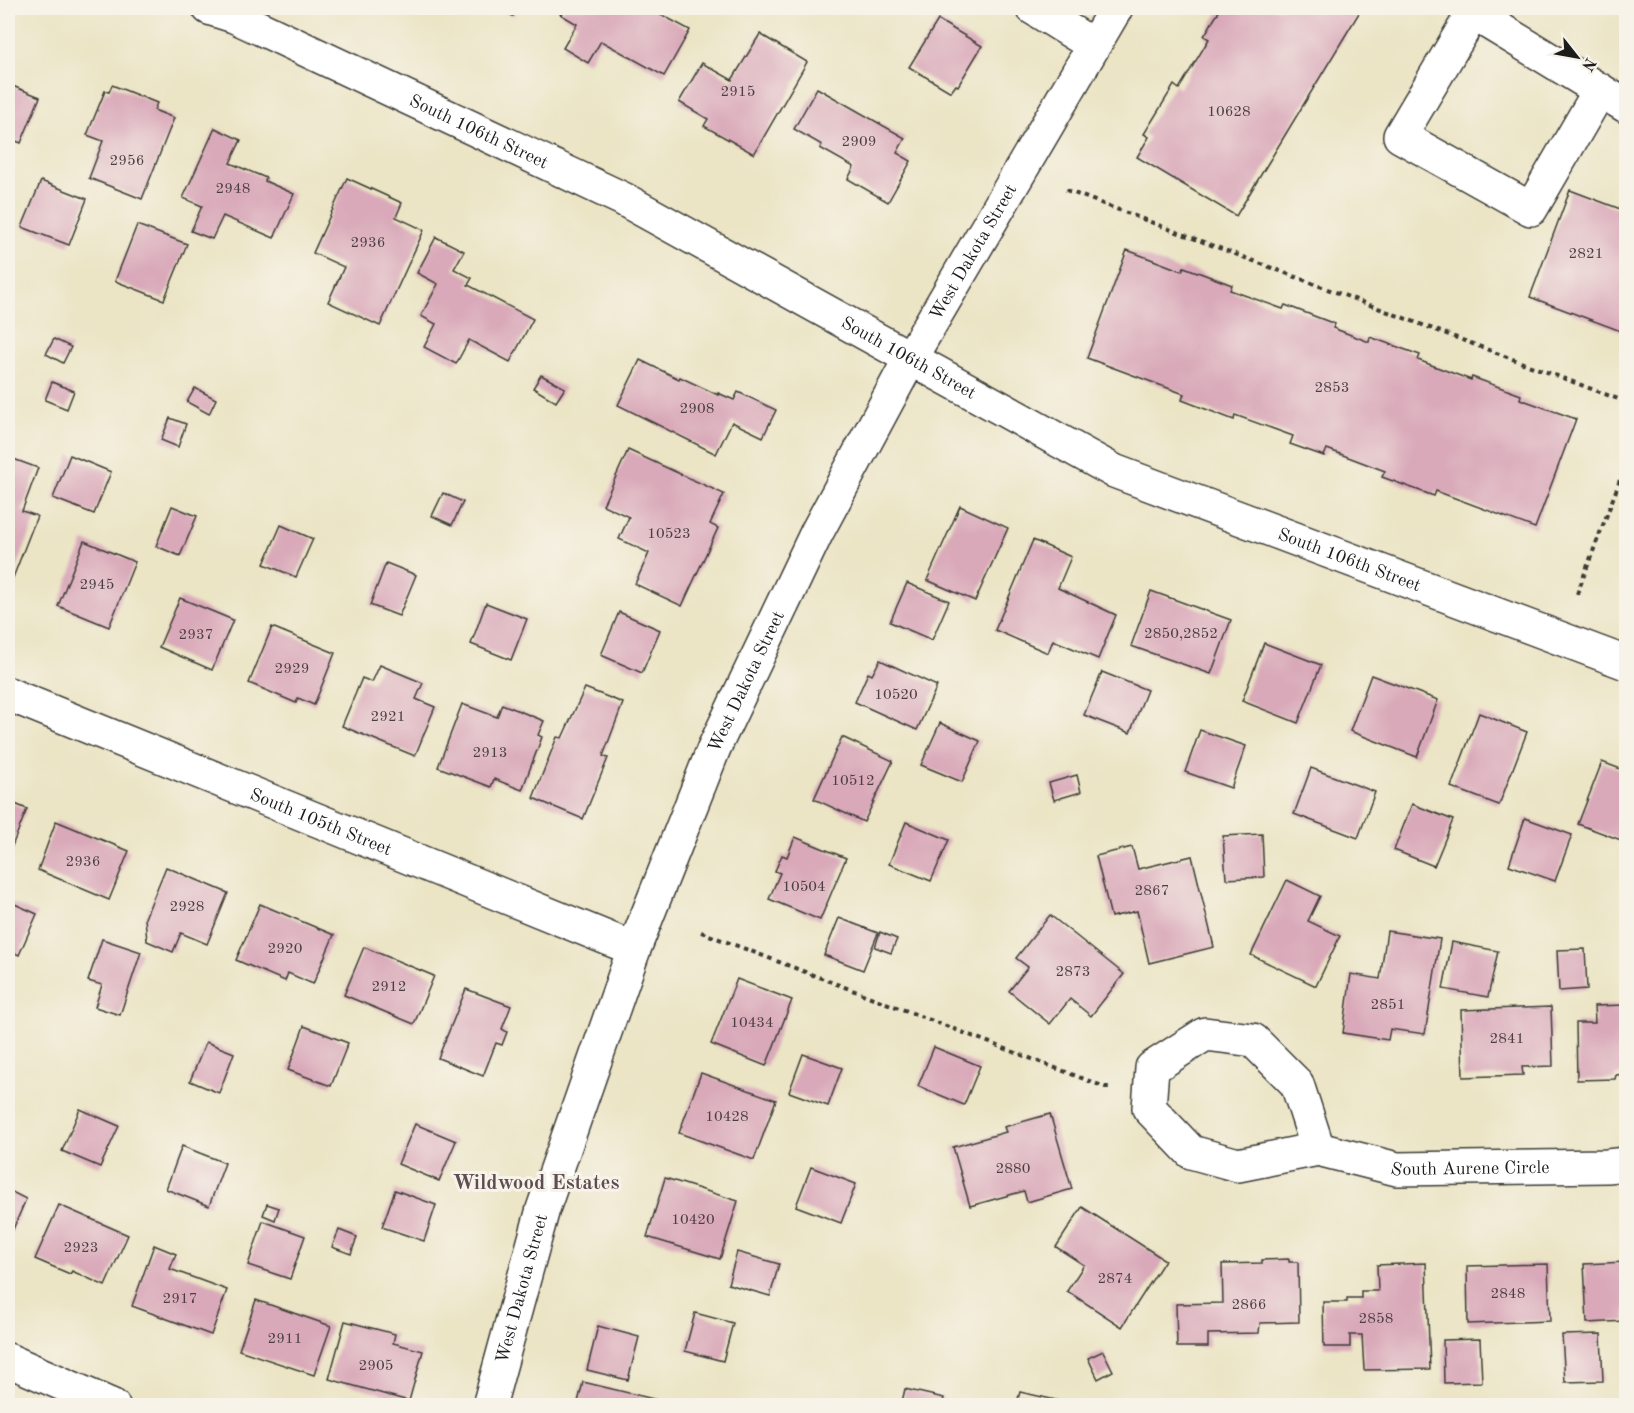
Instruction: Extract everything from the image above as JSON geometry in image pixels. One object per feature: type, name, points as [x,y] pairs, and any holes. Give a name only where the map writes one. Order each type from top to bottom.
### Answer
[{"type":"street","name":"South 106th Street","points":[[209,8],[255,27],[623,199],[1114,471],[1626,663]]},
{"type":"street","points":[[1033,8],[1093,45]]},
{"type":"street","name":"West Dakota Street","points":[[489,1406],[543,1209],[634,950],[714,748],[817,532],[911,357],[1116,8]]},
{"type":"street","points":[[1472,10],[1613,98],[1531,209],[1400,136],[1472,10]]},
{"type":"street","name":"South 105th Street","points":[[8,694],[634,950]]},
{"type":"street","points":[[1150,1089],[1152,1068],[1205,1034],[1253,1040],[1297,1084],[1318,1149]]},
{"type":"street","name":"South Aurene Circle","points":[[1150,1089],[1149,1108],[1191,1152],[1238,1165],[1318,1149],[1397,1169],[1607,1167],[1626,1164]]},
{"type":"street","points":[[8,1360],[113,1406]]},
{"type":"path","points":[[1066,190],[1626,402]]},
{"type":"path","points":[[1577,594],[1626,465]]},
{"type":"path","points":[[701,932],[1105,1086],[1150,1089]]},
{"type":"building","points":[[469,8],[485,8],[481,14]]},
{"type":"building","points":[[497,8],[518,8],[513,16]]},
{"type":"building","points":[[564,8],[649,8],[690,30],[664,76],[601,41],[588,63],[563,48],[577,24],[560,14]]},
{"type":"building","points":[[1221,8],[1362,8],[1236,216],[1137,157],[1149,137],[1144,134],[1174,85],[1179,89],[1209,39],[1204,36]]},
{"type":"building","points":[[938,20],[982,46],[958,86],[956,85],[951,92],[909,67]]},
{"type":"building","points":[[760,34],[807,62],[754,154],[704,126],[708,119],[679,102],[702,63],[732,80]]},
{"type":"building","points":[[8,81],[11,82],[10,85],[40,97],[21,143],[8,138]]},
{"type":"building","points":[[112,85],[157,103],[154,110],[174,118],[142,199],[89,178],[103,141],[87,135],[105,91],[109,92]]},
{"type":"building","points":[[817,88],[905,138],[897,153],[911,161],[888,202],[848,179],[854,167],[820,148],[822,145],[794,129]]},
{"type":"building","points":[[215,128],[241,140],[230,163],[266,178],[265,181],[294,194],[274,238],[223,216],[212,239],[191,231],[202,206],[183,198]]},
{"type":"building","points":[[347,178],[402,203],[396,217],[424,230],[380,326],[328,302],[344,267],[313,253]]},
{"type":"building","points":[[41,181],[87,199],[69,245],[22,227]]},
{"type":"building","points":[[1570,190],[1623,210],[1626,203],[1626,333],[1530,297]]},
{"type":"building","points":[[137,225],[187,244],[164,300],[115,281]]},
{"type":"building","points":[[436,237],[464,251],[454,269],[472,278],[468,285],[533,319],[510,362],[469,340],[456,364],[424,347],[436,324],[421,316],[438,284],[417,273]]},
{"type":"building","points":[[1127,250],[1182,271],[1184,267],[1232,285],[1230,290],[1283,309],[1285,305],[1335,324],[1333,328],[1369,342],[1370,337],[1420,355],[1418,360],[1471,380],[1472,377],[1521,395],[1520,399],[1576,419],[1535,528],[1436,491],[1434,496],[1382,477],[1385,471],[1327,449],[1324,456],[1290,444],[1293,436],[1235,415],[1234,420],[1182,400],[1184,394],[1087,358]]},
{"type":"building","points":[[54,339],[71,347],[63,363],[46,354]]},
{"type":"building","points":[[640,360],[718,395],[718,393],[734,400],[738,392],[776,410],[763,437],[732,422],[716,454],[618,405]]},
{"type":"building","points":[[541,375],[565,388],[556,402],[533,388]]},
{"type":"building","points":[[52,382],[74,391],[67,409],[45,400]]},
{"type":"building","points":[[195,388],[216,399],[209,414],[187,402]]},
{"type":"building","points":[[170,418],[186,424],[178,447],[161,440]]},
{"type":"building","points":[[628,450],[724,494],[710,524],[718,528],[682,606],[635,584],[649,553],[619,539],[629,517],[603,505]]},
{"type":"building","points":[[70,455],[111,472],[94,514],[53,498]]},
{"type":"building","points":[[8,457],[38,468],[22,511],[37,516],[9,588],[8,587]]},
{"type":"building","points":[[443,493],[463,502],[452,525],[432,516]]},
{"type":"building","points":[[172,506],[197,516],[180,556],[156,546]]},
{"type":"building","points":[[960,506],[1008,528],[975,601],[927,580]]},
{"type":"building","points":[[281,525],[313,539],[296,577],[264,564]]},
{"type":"building","points":[[1033,540],[1071,557],[1058,588],[1116,615],[1098,659],[1053,640],[1048,653],[995,630]]},
{"type":"building","points":[[84,541],[135,562],[109,627],[58,606]]},
{"type":"building","points":[[386,563],[416,575],[399,616],[370,605]]},
{"type":"building","points":[[907,583],[949,601],[932,640],[890,622]]},
{"type":"building","points":[[1151,591],[1231,620],[1211,674],[1131,646]]},
{"type":"building","points":[[180,598],[233,620],[212,670],[159,647]]},
{"type":"building","points":[[486,603],[527,619],[511,660],[471,644]]},
{"type":"building","points":[[619,612],[660,630],[642,673],[601,655]]},
{"type":"building","points":[[272,627],[335,653],[314,705],[298,698],[296,703],[249,683]]},
{"type":"building","points":[[1264,643],[1321,665],[1298,723],[1242,701]]},
{"type":"building","points":[[880,660],[937,686],[917,730],[855,702],[868,673],[872,675]]},
{"type":"building","points":[[380,665],[423,683],[416,699],[435,707],[415,756],[342,726],[362,678],[372,682]]},
{"type":"building","points":[[1102,672],[1147,690],[1130,733],[1084,715]]},
{"type":"building","points":[[1371,675],[1438,700],[1417,757],[1350,731]]},
{"type":"building","points":[[585,688],[623,703],[603,756],[608,758],[583,819],[533,798],[557,737],[562,738]]},
{"type":"building","points":[[462,704],[497,717],[502,704],[544,721],[538,735],[542,737],[522,790],[494,779],[491,787],[438,767]]},
{"type":"building","points":[[1479,713],[1527,732],[1499,805],[1451,787]]},
{"type":"building","points":[[940,723],[980,741],[962,782],[921,765]]},
{"type":"building","points":[[1200,730],[1246,746],[1231,788],[1185,772]]},
{"type":"building","points":[[842,737],[893,761],[864,822],[814,799]]},
{"type":"building","points":[[1602,762],[1626,771],[1626,842],[1578,824]]},
{"type":"building","points":[[1311,768],[1375,792],[1358,838],[1294,814]]},
{"type":"building","points":[[1077,775],[1081,792],[1054,800],[1049,783]]},
{"type":"building","points":[[8,801],[27,809],[8,856]]},
{"type":"building","points":[[1412,804],[1453,820],[1434,866],[1394,850]]},
{"type":"building","points":[[1525,818],[1572,835],[1555,881],[1509,865]]},
{"type":"building","points":[[56,821],[129,851],[109,900],[38,870]]},
{"type":"building","points":[[906,822],[949,840],[931,881],[889,864]]},
{"type":"building","points":[[1262,834],[1264,877],[1226,879],[1223,836]]},
{"type":"building","points":[[795,837],[846,858],[820,920],[769,899],[780,873],[775,871],[782,855],[787,857]]},
{"type":"building","points":[[1132,847],[1138,869],[1192,856],[1214,947],[1149,963],[1137,911],[1111,917],[1096,856]]},
{"type":"building","points":[[166,867],[228,893],[207,944],[181,933],[173,952],[147,941],[145,918]]},
{"type":"building","points":[[1287,880],[1320,896],[1308,921],[1340,936],[1316,986],[1251,955]]},
{"type":"building","points":[[8,901],[37,914],[19,955],[8,950]]},
{"type":"building","points":[[260,904],[334,935],[313,984],[288,973],[285,981],[236,960]]},
{"type":"building","points":[[1050,915],[1124,974],[1091,1016],[1070,999],[1050,1024],[1009,991],[1028,967],[1016,958]]},
{"type":"building","points":[[839,918],[878,933],[863,970],[824,955]]},
{"type":"building","points":[[1387,931],[1440,939],[1425,1034],[1390,1029],[1388,1040],[1343,1033],[1351,974],[1380,979]]},
{"type":"building","points":[[880,932],[897,939],[891,953],[875,947]]},
{"type":"building","points":[[102,939],[141,952],[120,1015],[95,1007],[102,985],[88,981]]},
{"type":"building","points":[[1452,942],[1498,951],[1488,997],[1443,989]]},
{"type":"building","points":[[364,947],[434,976],[414,1024],[344,995]]},
{"type":"building","points":[[1585,949],[1587,989],[1559,991],[1557,950]]},
{"type":"building","points":[[737,979],[792,1000],[766,1066],[711,1044]]},
{"type":"building","points":[[466,989],[511,1006],[502,1029],[507,1032],[502,1045],[496,1043],[483,1076],[438,1058]]},
{"type":"building","points":[[1626,1005],[1626,1074],[1616,1075],[1615,1079],[1577,1080],[1576,1023],[1595,1023],[1594,1006]]},
{"type":"building","points":[[1551,1007],[1553,1066],[1522,1067],[1523,1075],[1463,1077],[1461,1010]]},
{"type":"building","points":[[304,1026],[348,1043],[331,1086],[288,1070]]},
{"type":"building","points":[[206,1042],[234,1053],[219,1093],[190,1081]]},
{"type":"building","points":[[934,1047],[980,1066],[964,1105],[918,1086]]},
{"type":"building","points":[[803,1054],[842,1068],[828,1106],[789,1092]]},
{"type":"building","points":[[701,1073],[776,1100],[754,1160],[679,1133]]},
{"type":"building","points":[[80,1109],[119,1126],[100,1167],[62,1151]]},
{"type":"building","points":[[1050,1114],[1072,1189],[1027,1202],[1024,1191],[970,1206],[953,1147],[1006,1132],[1004,1127]]},
{"type":"building","points":[[415,1124],[456,1141],[439,1181],[398,1164]]},
{"type":"building","points":[[182,1146],[225,1163],[209,1206],[166,1189]]},
{"type":"building","points":[[811,1167],[856,1184],[841,1223],[796,1206]]},
{"type":"building","points":[[665,1178],[738,1201],[720,1259],[647,1237]]},
{"type":"building","points":[[8,1190],[26,1199],[8,1241]]},
{"type":"building","points":[[395,1190],[436,1205],[424,1241],[382,1227]]},
{"type":"building","points":[[267,1204],[279,1208],[275,1220],[263,1215]]},
{"type":"building","points":[[59,1205],[128,1235],[105,1286],[72,1271],[70,1274],[35,1259]]},
{"type":"building","points":[[1082,1207],[1165,1260],[1122,1327],[1067,1291],[1084,1265],[1056,1247]]},
{"type":"building","points":[[263,1221],[305,1236],[290,1279],[248,1265]]},
{"type":"building","points":[[339,1230],[357,1237],[351,1254],[332,1247]]},
{"type":"building","points":[[154,1245],[176,1254],[170,1269],[227,1290],[211,1335],[132,1306]]},
{"type":"building","points":[[737,1252],[779,1264],[770,1296],[728,1284]]},
{"type":"building","points":[[1289,1259],[1289,1262],[1298,1262],[1299,1322],[1260,1323],[1259,1333],[1208,1334],[1208,1347],[1177,1347],[1176,1304],[1223,1303],[1222,1264],[1262,1263],[1262,1260]]},
{"type":"building","points":[[1626,1262],[1626,1321],[1587,1323],[1584,1264]]},
{"type":"building","points":[[1426,1263],[1430,1369],[1364,1370],[1362,1335],[1350,1335],[1350,1347],[1324,1347],[1323,1302],[1347,1302],[1347,1298],[1361,1298],[1361,1291],[1378,1291],[1377,1265]]},
{"type":"building","points":[[1548,1264],[1550,1321],[1468,1324],[1467,1266]]},
{"type":"building","points":[[256,1300],[331,1326],[314,1375],[239,1350]]},
{"type":"building","points":[[695,1313],[733,1323],[723,1361],[685,1351]]},
{"type":"building","points":[[345,1321],[395,1334],[393,1343],[423,1351],[409,1401],[329,1379]]},
{"type":"building","points":[[598,1326],[639,1337],[628,1380],[587,1370]]},
{"type":"building","points":[[1601,1334],[1603,1381],[1565,1382],[1562,1335]]},
{"type":"building","points":[[1480,1339],[1482,1382],[1444,1383],[1443,1340]]},
{"type":"building","points":[[1103,1351],[1113,1371],[1098,1379],[1088,1358]]},
{"type":"building","points":[[583,1382],[662,1401],[661,1406],[577,1406]]},
{"type":"building","points":[[905,1389],[944,1398],[942,1406],[901,1406]]},
{"type":"building","points":[[1020,1392],[1065,1402],[1064,1406],[1016,1406]]},
{"type":"district","name":"Wildwood Estates","points":[[536,1182]]}]
